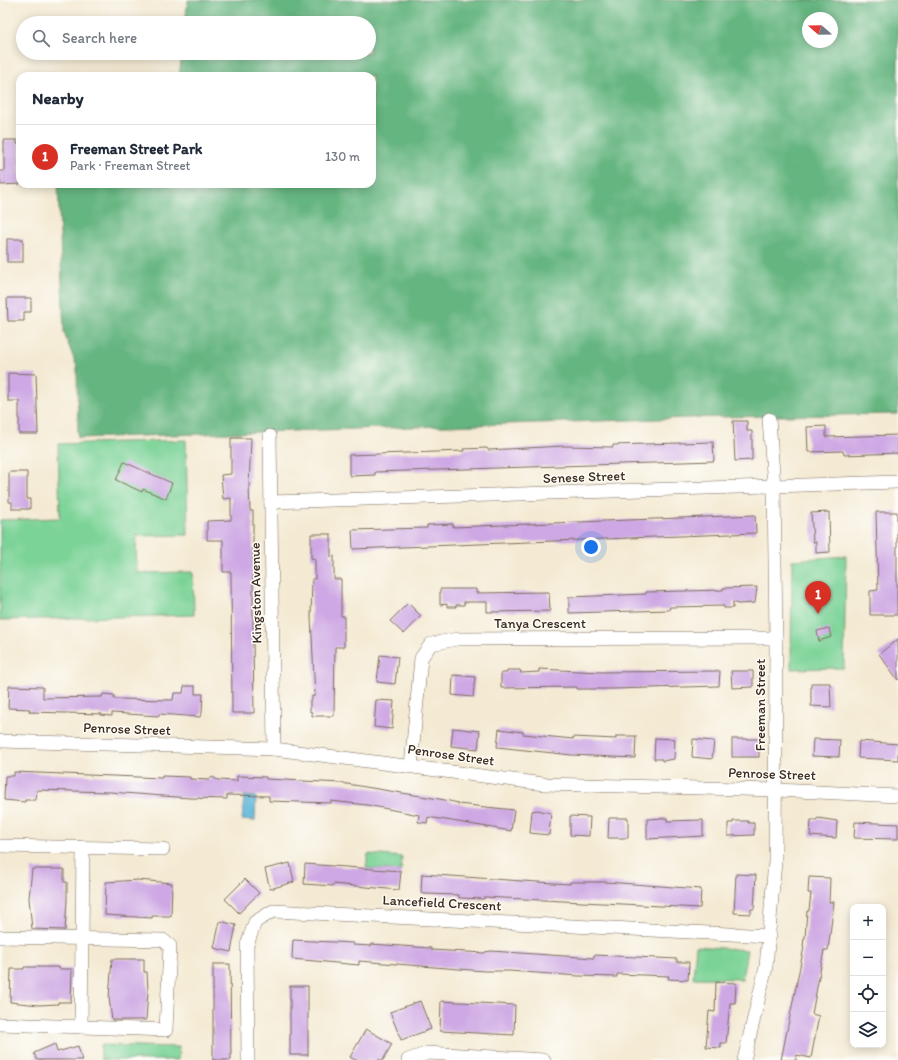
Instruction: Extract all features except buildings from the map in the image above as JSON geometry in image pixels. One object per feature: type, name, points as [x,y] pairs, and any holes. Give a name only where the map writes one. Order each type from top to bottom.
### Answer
[{"type":"street","name":"Freeman Street","points":[[744,1060],[766,967],[770,936],[775,861],[777,790],[774,487],[769,419]]},
{"type":"street","name":"Kingston Avenue","points":[[270,436],[274,749]]},
{"type":"street","name":"Senese Street","points":[[271,502],[898,482]]},
{"type":"street","name":"Tanya Crescent","points":[[411,766],[421,658],[430,644],[457,639],[776,638]]},
{"type":"street","name":"Penrose Street","points":[[0,741],[274,749],[544,784],[777,790],[898,796]]},
{"type":"street","points":[[0,846],[163,849]]},
{"type":"street","points":[[81,1027],[83,848]]},
{"type":"street","name":"Lancefield Crescent","points":[[248,1060],[247,945],[255,922],[273,911],[770,936]]},
{"type":"street","points":[[0,937],[163,940],[170,946],[166,1030],[0,1024]]},
{"type":"street","points":[[408,1060],[428,1053],[544,1060]]},
{"type":"green space","points":[[188,0],[898,0],[898,414],[722,417],[78,438],[77,367],[64,333],[58,188],[376,188],[376,72],[180,72],[181,60],[376,60],[376,16],[186,16]]},
{"type":"green space","points":[[186,440],[188,535],[136,536],[137,573],[193,572],[194,615],[0,620],[0,520],[60,518],[58,444]]},
{"type":"green space","points":[[846,556],[844,668],[791,669],[792,560]]},
{"type":"green space","points":[[368,854],[402,857],[401,871],[366,868]]},
{"type":"green space","points":[[696,946],[747,950],[742,979],[693,978]]},
{"type":"green space","points":[[101,1045],[179,1047],[178,1060],[101,1060]]},
{"type":"water","points":[[244,796],[256,797],[255,821],[242,820]]},
{"type":"place","name":"Freeman Street Park","points":[[818,614]]}]
